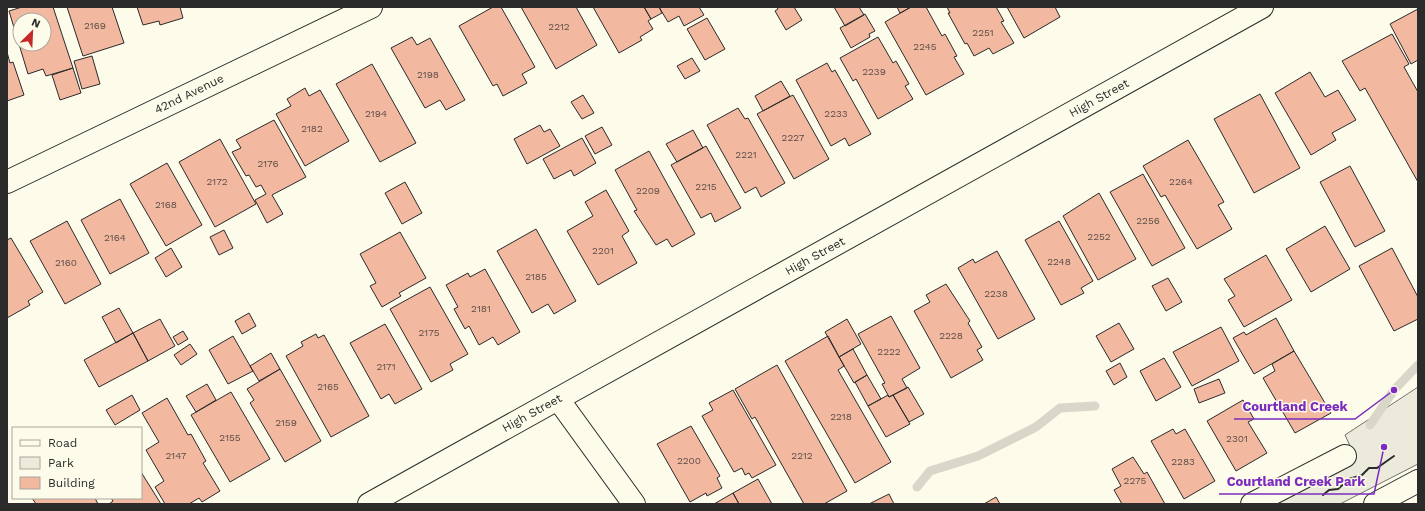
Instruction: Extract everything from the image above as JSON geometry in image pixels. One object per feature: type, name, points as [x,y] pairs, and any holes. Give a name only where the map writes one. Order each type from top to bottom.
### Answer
[{"type":"main road","name":"42nd Avenue","points":[[7,182],[371,7]]},
{"type":"main road","name":"High Street","points":[[369,504],[1262,7]]},
{"type":"main road","points":[[558,399],[634,504]]},
{"type":"main road","points":[[1252,504],[1345,456]]},
{"type":"main road","points":[[1374,504],[1418,482]]},
{"type":"green space","points":[[1418,387],[1418,464],[1340,504],[1270,504],[1356,459],[1345,435]]},
{"type":"building","points":[[22,7],[53,7],[73,68],[46,76],[43,69],[28,74],[21,52],[52,52],[52,12],[12,12],[12,21],[9,11]]},
{"type":"building","points":[[67,7],[112,7],[124,43],[83,56]]},
{"type":"building","points":[[137,7],[180,7],[183,18],[160,25],[159,21],[143,25]]},
{"type":"building","points":[[493,7],[501,7],[535,67],[522,74],[527,83],[503,96],[497,84],[493,86],[459,26]]},
{"type":"building","points":[[521,7],[576,7],[597,45],[556,69]]},
{"type":"building","points":[[593,7],[644,7],[651,19],[648,21],[653,29],[640,37],[642,40],[619,53]]},
{"type":"building","points":[[644,7],[659,7],[662,13],[651,19]]},
{"type":"building","points":[[659,7],[699,7],[704,15],[684,26],[679,16],[668,22]]},
{"type":"building","points":[[777,7],[794,7],[802,20],[786,30],[775,11],[778,9]]},
{"type":"building","points":[[834,7],[859,7],[864,15],[845,26]]},
{"type":"building","points":[[897,7],[911,7],[900,13]]},
{"type":"building","points":[[911,7],[926,7],[942,36],[945,34],[957,56],[954,57],[964,74],[926,95],[885,22]]},
{"type":"building","points":[[947,7],[996,7],[1004,21],[1001,22],[1014,43],[993,54],[989,48],[974,56],[967,43],[965,44],[948,13],[950,13]]},
{"type":"building","points":[[1007,7],[1055,7],[1060,17],[1024,38]]},
{"type":"building","points":[[1418,9],[1418,60],[1411,64],[1390,24]]},
{"type":"building","points":[[865,14],[875,31],[869,34],[870,37],[851,48],[840,28]]},
{"type":"building","points":[[707,18],[725,49],[705,60],[687,29]]},
{"type":"building","points":[[1392,34],[1409,64],[1404,67],[1418,92],[1418,182],[1365,88],[1360,91],[1342,61]]},
{"type":"building","points":[[412,37],[417,45],[430,38],[465,100],[446,110],[440,100],[425,108],[391,48]]},
{"type":"building","points":[[878,37],[893,63],[896,61],[909,84],[905,86],[913,99],[878,119],[856,79],[853,81],[840,58]]},
{"type":"building","points":[[7,52],[10,63],[13,62],[24,95],[7,101]]},
{"type":"building","points":[[92,56],[100,84],[82,89],[74,61]]},
{"type":"building","points":[[692,58],[700,71],[685,79],[677,66]]},
{"type":"building","points":[[827,63],[832,72],[835,70],[871,134],[849,146],[845,138],[831,146],[796,80]]},
{"type":"building","points":[[372,64],[416,143],[380,162],[336,84]]},
{"type":"building","points":[[73,68],[81,93],[60,100],[52,75]]},
{"type":"building","points":[[1310,72],[1325,97],[1338,90],[1356,120],[1332,133],[1336,140],[1311,155],[1275,93]]},
{"type":"building","points":[[781,81],[790,96],[763,111],[755,96]]},
{"type":"building","points":[[305,88],[309,96],[320,90],[349,141],[305,166],[276,114],[291,106],[287,99]]},
{"type":"building","points":[[1260,94],[1300,168],[1254,193],[1214,119]]},
{"type":"building","points":[[583,95],[594,113],[582,119],[571,102]]},
{"type":"building","points":[[793,95],[829,159],[794,179],[757,114]]},
{"type":"building","points":[[738,108],[745,119],[748,118],[785,183],[761,197],[756,187],[745,193],[707,125]]},
{"type":"building","points":[[274,120],[306,177],[272,195],[283,214],[267,223],[255,200],[266,194],[261,185],[256,187],[249,175],[246,176],[232,152],[241,148],[236,140]]},
{"type":"building","points":[[540,125],[544,132],[550,129],[560,146],[527,164],[514,139]]},
{"type":"building","points":[[602,127],[612,145],[595,154],[585,136]]},
{"type":"building","points":[[693,130],[703,148],[677,162],[666,144]]},
{"type":"building","points":[[582,138],[596,163],[574,176],[571,170],[554,179],[543,159]]},
{"type":"building","points":[[220,139],[256,204],[215,227],[179,162]]},
{"type":"building","points":[[1188,140],[1224,202],[1218,205],[1232,229],[1197,249],[1165,195],[1161,197],[1143,166]]},
{"type":"building","points":[[706,146],[741,208],[715,222],[711,213],[701,218],[671,165]]},
{"type":"building","points":[[649,151],[695,234],[672,247],[667,239],[656,245],[634,211],[637,210],[615,170]]},
{"type":"building","points":[[167,163],[202,225],[166,246],[130,184]]},
{"type":"building","points":[[1350,166],[1385,231],[1355,247],[1320,182]]},
{"type":"building","points":[[1143,174],[1185,248],[1152,266],[1110,192]]},
{"type":"building","points":[[405,182],[422,213],[402,224],[385,193]]},
{"type":"building","points":[[606,190],[629,231],[622,236],[637,263],[598,285],[567,231],[593,216],[585,202]]},
{"type":"building","points":[[1099,193],[1136,259],[1098,280],[1063,216]]},
{"type":"building","points":[[120,199],[149,253],[110,274],[81,220]]},
{"type":"building","points":[[67,221],[101,284],[65,304],[30,241]]},
{"type":"building","points":[[1059,221],[1093,281],[1081,288],[1084,293],[1061,305],[1025,240]]},
{"type":"building","points":[[1325,226],[1350,269],[1311,292],[1286,249]]},
{"type":"building","points":[[536,229],[576,301],[554,314],[548,304],[532,313],[497,251]]},
{"type":"building","points":[[224,230],[233,248],[219,255],[210,237]]},
{"type":"building","points":[[400,232],[426,278],[399,293],[401,296],[382,307],[370,286],[376,283],[360,254]]},
{"type":"building","points":[[11,238],[43,292],[28,301],[30,305],[7,318],[7,240]]},
{"type":"building","points":[[171,248],[182,267],[166,277],[155,258]]},
{"type":"building","points":[[1392,248],[1418,297],[1418,319],[1394,331],[1359,266]]},
{"type":"building","points":[[997,251],[1035,319],[998,339],[958,268],[973,259],[975,263]]},
{"type":"building","points":[[1266,255],[1292,300],[1244,327],[1228,300],[1235,296],[1224,279]]},
{"type":"building","points":[[485,269],[520,332],[498,345],[493,337],[479,345],[469,326],[465,329],[454,309],[458,307],[446,285],[468,273],[470,277]]},
{"type":"building","points":[[1168,278],[1182,302],[1166,311],[1152,286]]},
{"type":"building","points":[[946,284],[970,321],[968,323],[982,347],[977,350],[983,360],[951,378],[914,311],[930,302],[926,295]]},
{"type":"building","points":[[430,287],[468,354],[450,364],[453,370],[431,382],[390,309]]},
{"type":"building","points":[[119,308],[133,333],[116,343],[102,317]]},
{"type":"building","points":[[249,313],[256,326],[242,334],[235,321]]},
{"type":"building","points":[[891,316],[920,368],[902,379],[907,388],[889,397],[882,384],[885,383],[858,334]]},
{"type":"building","points":[[1276,318],[1294,351],[1254,374],[1233,338],[1244,332],[1246,335]]},
{"type":"building","points":[[160,319],[175,346],[148,361],[133,333]]},
{"type":"building","points":[[847,319],[861,344],[839,357],[825,332]]},
{"type":"building","points":[[1119,323],[1134,349],[1111,362],[1096,336]]},
{"type":"building","points":[[385,324],[422,389],[395,404],[389,394],[381,399],[350,343]]},
{"type":"building","points":[[1221,327],[1239,361],[1192,386],[1173,352]]},
{"type":"building","points":[[183,331],[188,339],[178,345],[173,337]]},
{"type":"building","points":[[133,333],[148,361],[99,387],[84,360]]},
{"type":"building","points":[[316,334],[318,338],[324,335],[369,416],[331,437],[286,356],[303,346],[301,342]]},
{"type":"building","points":[[233,336],[253,371],[228,384],[209,350]]},
{"type":"building","points":[[828,336],[844,366],[838,370],[891,462],[855,483],[785,361]]},
{"type":"building","points":[[190,344],[197,354],[181,365],[174,355]]},
{"type":"building","points":[[853,349],[867,375],[854,383],[839,357]]},
{"type":"building","points":[[1294,351],[1331,413],[1295,433],[1263,378],[1275,371],[1272,364]]},
{"type":"building","points":[[271,353],[280,369],[259,381],[250,366]]},
{"type":"building","points":[[1164,358],[1181,387],[1156,401],[1140,371]]},
{"type":"building","points":[[1120,363],[1127,377],[1114,385],[1106,371]]},
{"type":"building","points":[[777,365],[847,491],[824,504],[804,504],[755,417],[752,419],[735,389]]},
{"type":"building","points":[[280,369],[321,441],[285,462],[250,403],[254,400],[247,389]]},
{"type":"building","points":[[867,375],[881,399],[868,406],[855,382]]},
{"type":"building","points":[[1219,379],[1225,393],[1199,403],[1194,389]]},
{"type":"building","points":[[207,384],[216,400],[196,412],[186,396]]},
{"type":"building","points":[[908,387],[924,414],[909,422],[893,395]]},
{"type":"building","points":[[733,390],[776,465],[752,478],[749,473],[745,475],[742,468],[734,472],[702,416],[713,410],[709,403]]},
{"type":"building","points":[[231,392],[270,459],[230,482],[191,415]]},
{"type":"building","points":[[132,395],[140,410],[115,425],[106,410]]},
{"type":"building","points":[[888,395],[889,397],[893,395],[910,424],[886,437],[868,406]]},
{"type":"building","points":[[167,398],[188,435],[191,434],[206,461],[203,463],[220,491],[202,502],[199,498],[189,504],[165,504],[155,487],[164,481],[146,450],[159,442],[142,413]]},
{"type":"building","points":[[1243,400],[1254,419],[1248,422],[1267,453],[1236,471],[1207,421]]},
{"type":"building","points":[[691,426],[720,476],[717,478],[722,488],[707,496],[706,493],[690,502],[657,444]]},
{"type":"building","points":[[1173,429],[1176,434],[1185,429],[1215,481],[1184,499],[1151,441]]},
{"type":"building","points":[[1133,457],[1144,474],[1147,472],[1165,504],[1122,504],[1114,490],[1121,486],[1112,469]]},
{"type":"building","points":[[142,474],[161,504],[109,504],[113,501],[112,499],[142,499]]},
{"type":"building","points":[[758,479],[772,504],[739,504],[733,493]]},
{"type":"building","points":[[733,493],[739,504],[714,504]]},
{"type":"building","points":[[889,494],[894,504],[869,504]]},
{"type":"building","points":[[996,497],[1000,504],[984,504]]},
{"type":"building","points":[[33,499],[96,499],[98,504],[36,504]]},
{"type":"waterway","points":[[1370,425],[1394,390],[1418,365]]},
{"type":"waterway","points":[[917,487],[930,471],[978,456],[1036,427],[1060,408],[1095,406]]},
{"type":"wall","points":[[1323,495],[1329,490],[1338,489],[1349,479],[1362,475],[1369,468],[1377,468],[1394,456]]},
{"type":"place","name":"Courtland Creek","points":[[1394,390]]},
{"type":"place","name":"Courtland Creek Park","points":[[1384,447]]}]
